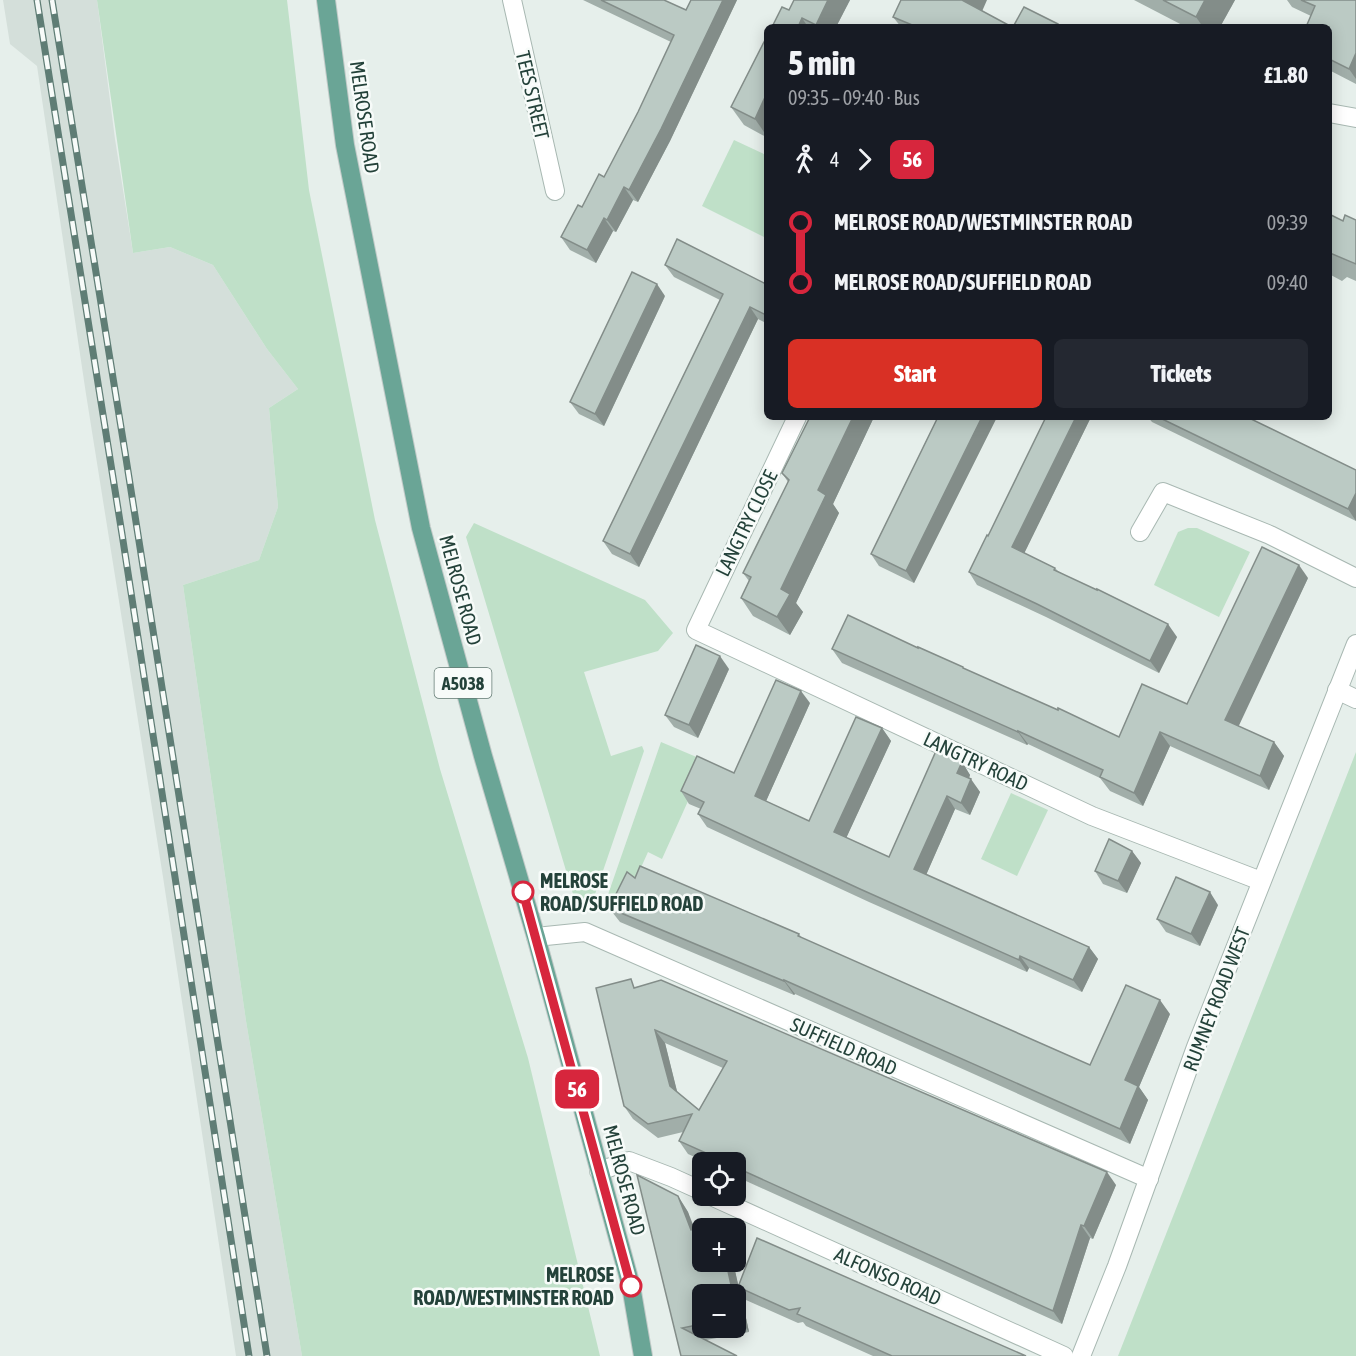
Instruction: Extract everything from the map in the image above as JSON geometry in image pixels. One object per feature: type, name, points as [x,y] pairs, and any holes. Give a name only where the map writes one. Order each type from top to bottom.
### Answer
[{"type":"main road","name":"MELROSE ROAD","points":[[326,0],[345,145],[421,528],[631,1286],[643,1356]]},
{"type":"street","name":"TEES STREET","points":[[512,0],[555,191]]},
{"type":"street","points":[[1332,113],[1356,118]]},
{"type":"street","name":"LANGTRY CLOSE","points":[[696,630],[796,420]]},
{"type":"street","points":[[1140,532],[1163,492],[1270,535],[1356,578]]},
{"type":"street","name":"LANGTRY ROAD","points":[[696,630],[1092,816],[1261,882]]},
{"type":"street","name":"RUMNEY ROAD WEST","points":[[1081,1356],[1117,1266],[1196,1047],[1356,644]]},
{"type":"street","points":[[1337,690],[1356,699]]},
{"type":"street","name":"SUFFIELD ROAD","points":[[536,937],[585,932],[1149,1179]]},
{"type":"street","points":[[599,1171],[629,1161],[692,1186]]},
{"type":"street","name":"ALFONSO ROAD","points":[[733,1206],[1064,1356]]},
{"type":"shaded area","points":[[3,0],[97,0],[133,253],[170,247],[213,265],[267,349],[298,389],[269,408],[278,507],[259,560],[183,585],[246,1021],[302,1356],[236,1356],[37,66],[10,44]]},
{"type":"green space","points":[[97,0],[287,0],[309,190],[375,520],[440,769],[528,1058],[600,1356],[302,1356],[246,1021],[183,585],[259,560],[278,507],[269,408],[298,389],[267,349],[213,265],[170,247],[133,253]]},
{"type":"green space","points":[[734,140],[764,154],[764,237],[702,206]]},
{"type":"green space","points":[[474,523],[645,600],[673,633],[658,651],[584,672],[611,756],[642,746],[644,751],[592,903],[573,894],[466,537]]},
{"type":"green space","points":[[1188,528],[1197,528],[1250,552],[1219,617],[1154,585],[1178,532]]},
{"type":"green space","points":[[661,742],[706,761],[662,859],[648,852],[620,914],[604,906]]},
{"type":"green space","points":[[1356,752],[1356,1356],[1118,1356]]},
{"type":"green space","points":[[1011,793],[1048,810],[1017,876],[981,859]]},
{"type":"building","points":[[601,0],[664,0],[686,10],[691,0],[723,0],[629,190],[624,187],[607,220],[604,218],[587,250],[561,237],[578,205],[582,207],[599,174],[604,177],[674,35]]},
{"type":"building","points":[[794,0],[828,0],[816,24],[802,18],[799,24],[774,24],[782,7],[789,10]]},
{"type":"building","points":[[901,0],[962,0],[1006,24],[910,24],[893,17]]},
{"type":"building","points":[[1163,0],[1205,0],[1196,17]]},
{"type":"building","points":[[1301,0],[1356,0],[1356,53],[1349,69],[1332,60],[1332,24],[1307,24],[1315,6]]},
{"type":"building","points":[[1024,7],[1058,24],[1015,24]]},
{"type":"building","points":[[764,42],[764,99],[755,119],[731,107]]},
{"type":"building","points":[[1345,215],[1356,220],[1356,264],[1332,254],[1332,216],[1343,221]]},
{"type":"building","points":[[677,239],[764,283],[764,314],[750,307],[630,554],[603,541],[723,294],[665,265]]},
{"type":"building","points":[[632,272],[657,284],[595,414],[570,402]]},
{"type":"building","points":[[808,420],[852,420],[818,490],[826,495],[781,589],[790,594],[777,617],[741,598],[751,577],[743,573],[789,480],[782,473]]},
{"type":"building","points":[[937,420],[981,420],[906,571],[871,554]]},
{"type":"building","points":[[1045,420],[1075,420],[1012,547],[1055,568],[1054,570],[1168,624],[1150,661],[969,572]]},
{"type":"building","points":[[1164,420],[1253,420],[1356,470],[1356,493],[1348,509]]},
{"type":"building","points":[[1262,547],[1299,565],[1225,720],[1274,742],[1260,776],[1160,732],[1134,793],[1100,777],[1103,770],[832,649],[848,615],[1119,737],[1142,684],[1187,704]]},
{"type":"building","points":[[696,645],[720,656],[689,725],[665,715]]},
{"type":"building","points":[[776,680],[801,691],[755,796],[809,821],[856,717],[882,728],[834,832],[889,857],[936,751],[962,762],[957,773],[971,779],[961,803],[947,796],[914,869],[1089,947],[1073,980],[1020,956],[1019,960],[698,814],[704,802],[681,791],[697,756],[734,773]]},
{"type":"building","points":[[1109,839],[1132,851],[1118,881],[1095,871]]},
{"type":"building","points":[[640,866],[799,934],[798,936],[1090,1065],[1126,985],[1160,1000],[1125,1080],[1138,1086],[1120,1129],[784,980],[609,908],[627,872],[635,878]]},
{"type":"building","points":[[1176,877],[1210,892],[1191,934],[1157,919]]},
{"type":"building","points":[[631,979],[634,988],[661,980],[1107,1172],[1084,1226],[1081,1225],[1053,1311],[746,1172],[746,1152],[704,1152],[679,1141],[692,1114],[648,1124],[624,1106],[596,988]],"holes":[[[655,1030],[727,1061],[699,1110],[670,1086]]]},
{"type":"building","points":[[637,1175],[678,1196],[692,1230],[692,1272],[728,1272],[731,1284],[692,1284],[692,1326],[682,1328],[692,1333],[692,1338],[702,1338],[737,1356],[681,1356]]},
{"type":"building","points":[[757,1238],[1026,1356],[892,1356],[797,1314],[800,1308],[789,1310],[746,1291],[746,1284],[739,1284],[744,1272],[746,1272]]},
{"type":"railway","points":[[37,0],[249,1356]]},
{"type":"railway","points":[[52,0],[267,1356]]},
{"type":"bus line","name":"56","points":[[523,892],[631,1286]]},
{"type":"place","name":"MELROSE ROAD/SUFFIELD ROAD","points":[[523,892]]},
{"type":"place","name":"MELROSE ROAD/WESTMINSTER ROAD","points":[[631,1286]]}]
